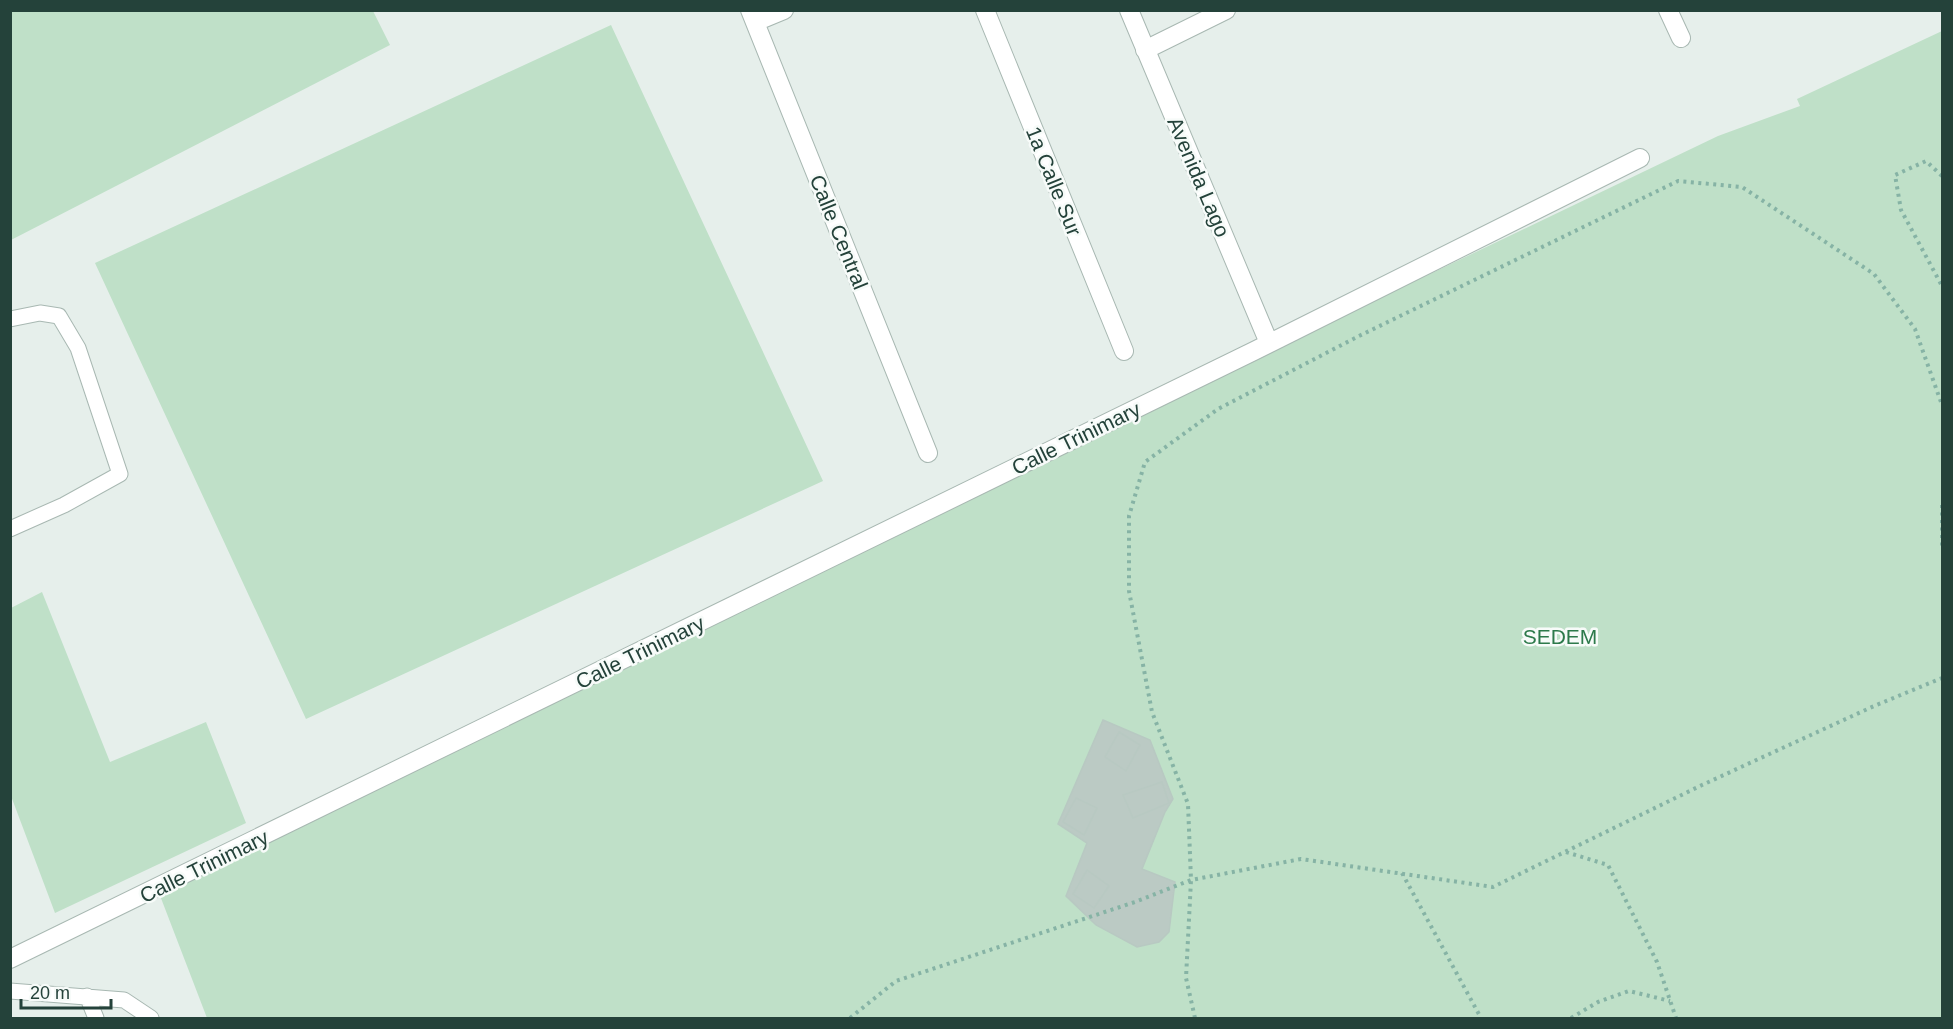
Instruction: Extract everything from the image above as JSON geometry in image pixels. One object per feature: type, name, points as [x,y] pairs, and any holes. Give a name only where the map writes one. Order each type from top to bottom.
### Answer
[{"type":"street","points":[[753,16],[784,10]]},
{"type":"street","name":"1a Calle Sur","points":[[985,10],[1124,351]]},
{"type":"street","name":"Avenida Lago","points":[[1129,10],[1269,343]]},
{"type":"street","points":[[1145,50],[1226,10]]},
{"type":"street","points":[[1668,10],[1681,38]]},
{"type":"street","name":"Calle Central","points":[[753,16],[928,453]]},
{"type":"street","name":"Calle Trinimary","points":[[10,959],[1269,343],[1640,158]]},
{"type":"lane","points":[[10,319],[40,313],[59,316],[78,348],[120,474],[64,505],[10,530]]},
{"type":"lane","points":[[10,991],[124,1000],[151,1018]]},
{"type":"lane","points":[[87,996],[96,1018]]},
{"type":"path","points":[[1942,176],[1926,161],[1895,175],[1901,210],[1942,286]]},
{"type":"path","points":[[1195,1018],[1186,978],[1191,880],[1188,804],[1152,712],[1138,651],[1129,591],[1129,516],[1145,462],[1218,409],[1359,336],[1678,181],[1742,187],[1874,274],[1915,329],[1942,405]]},
{"type":"path","points":[[1942,505],[1942,550]]},
{"type":"path","points":[[850,1018],[896,981],[1135,902],[1191,880],[1301,859],[1493,887],[1735,770],[1874,706],[1942,678]]},
{"type":"path","points":[[1565,852],[1608,865],[1656,962],[1676,1018]]},
{"type":"path","points":[[1402,872],[1481,1018]]},
{"type":"path","points":[[1571,1018],[1599,1002],[1629,991],[1670,1001]]},
{"type":"green space","points":[[11,10],[373,11],[390,45],[11,240]]},
{"type":"green space","points":[[611,25],[823,481],[306,719],[95,263]]},
{"type":"green space","name":"SEDEM","points":[[1942,31],[1942,1018],[207,1018],[159,893],[1196,386],[1718,136],[1800,106],[1797,99]]},
{"type":"green space","points":[[42,592],[110,762],[206,722],[246,823],[55,913],[11,796],[11,608]]},
{"type":"building","points":[[1103,720],[1150,740],[1173,799],[1165,812],[1142,869],[1175,882],[1169,932],[1159,942],[1137,947],[1096,925],[1066,896],[1087,843],[1058,824]]},
{"type":"building","points":[[1119,732],[1140,745],[1126,771],[1105,757]]},
{"type":"building","points":[[1162,782],[1169,803],[1133,818],[1123,795]]},
{"type":"building","points":[[1076,798],[1097,808],[1084,835],[1063,822]]},
{"type":"building","points":[[1087,870],[1109,886],[1094,908],[1073,894]]}]
